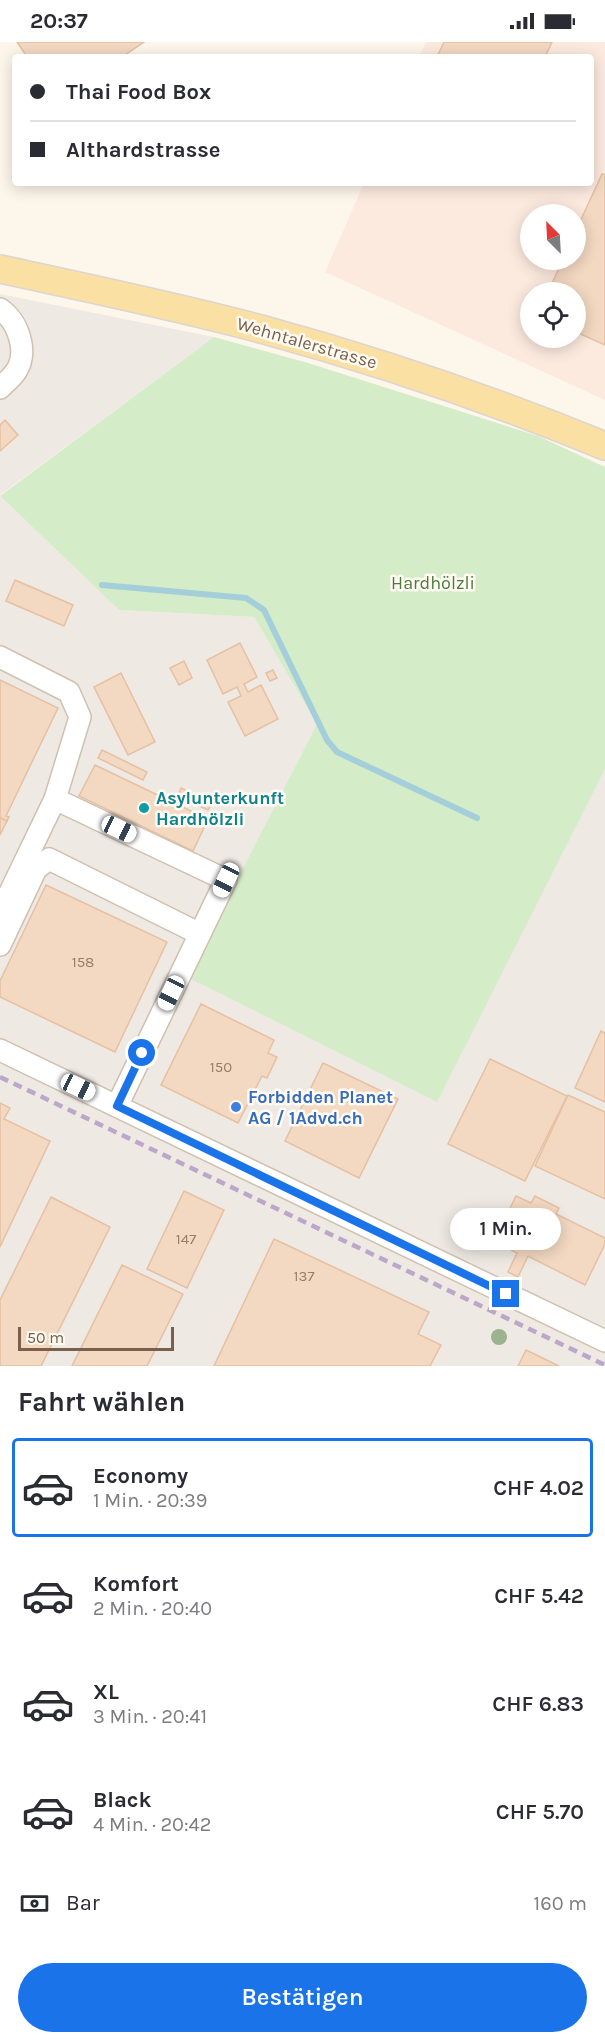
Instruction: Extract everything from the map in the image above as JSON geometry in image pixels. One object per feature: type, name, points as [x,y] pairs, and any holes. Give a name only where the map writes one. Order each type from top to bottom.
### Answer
[{"type":"main road","name":"Wehntalerstrasse","points":[[0,270],[132,297],[321,346],[470,394],[605,446]]},
{"type":"street","points":[[0,309],[6,313],[18,332],[23,354],[16,373],[0,388]]},
{"type":"street","points":[[0,657],[69,692],[80,717],[54,799],[0,913]]},
{"type":"street","points":[[54,799],[226,880],[117,1106]]},
{"type":"street","points":[[0,945],[36,868],[49,859],[200,934]]},
{"type":"street","points":[[0,1050],[605,1341]]},
{"type":"shaded area","points":[[426,42],[605,42],[605,400],[325,272],[363,186],[594,186],[594,54],[420,54]]},
{"type":"shaded area","points":[[0,294],[214,337],[0,495]]},
{"type":"shaded area","points":[[0,496],[119,610],[254,617],[317,724],[187,977],[605,765],[605,1366],[0,1366]]},
{"type":"green space","name":"Hardhölzli","points":[[214,337],[308,363],[538,436],[605,467],[605,769],[437,1102],[187,977],[317,724],[254,617],[119,610],[0,496]]},
{"type":"building","points":[[17,42],[144,42],[126,54],[25,54]]},
{"type":"building","points":[[444,42],[552,42],[546,54],[438,54]]},
{"type":"building","points":[[602,174],[605,175],[605,345],[586,336],[586,282],[553,282],[558,270],[586,270],[586,209]]},
{"type":"building","points":[[5,420],[18,435],[0,451],[0,425]]},
{"type":"building","points":[[15,580],[73,605],[64,626],[6,601]]},
{"type":"building","points":[[240,643],[257,677],[244,684],[248,692],[261,685],[278,719],[245,736],[228,702],[241,696],[237,687],[223,694],[207,660]]},
{"type":"building","points":[[184,661],[192,678],[179,685],[170,668]]},
{"type":"building","points":[[273,670],[277,678],[270,681],[266,673]]},
{"type":"building","points":[[121,673],[155,742],[128,755],[94,687]]},
{"type":"building","points":[[0,680],[58,708],[6,816],[9,817],[7,821],[0,818]]},
{"type":"building","points":[[102,750],[147,772],[143,780],[98,758]]},
{"type":"building","name":"Asylunterkunft Hardhölzli","points":[[95,765],[208,819],[193,851],[79,796]]},
{"type":"building","points":[[181,788],[212,803],[208,810],[178,796]]},
{"type":"building","points":[[0,818],[7,821],[0,835]]},
{"type":"building","points":[[46,885],[167,942],[115,1052],[0,997],[0,981]]},
{"type":"building","points":[[201,1004],[274,1040],[268,1053],[277,1057],[267,1078],[262,1076],[238,1123],[161,1085]]},
{"type":"building","points":[[601,1031],[605,1033],[605,1102],[575,1088]]},
{"type":"building","points":[[490,1059],[567,1096],[525,1181],[448,1144]]},
{"type":"building","points":[[323,1063],[398,1099],[359,1178],[285,1141]]},
{"type":"building","points":[[568,1095],[605,1112],[605,1199],[535,1166]]},
{"type":"building","points":[[0,1103],[10,1108],[4,1119],[50,1141],[0,1247]]},
{"type":"building","points":[[184,1191],[224,1210],[187,1288],[147,1269]]},
{"type":"building","points":[[516,1196],[531,1203],[535,1196],[559,1208],[556,1214],[605,1238],[605,1244],[585,1285],[528,1256],[518,1277],[508,1272],[517,1253],[494,1241]]},
{"type":"building","points":[[51,1197],[110,1227],[41,1366],[0,1366],[0,1300]]},
{"type":"building","points":[[274,1239],[429,1312],[418,1334],[441,1345],[430,1366],[214,1366]]},
{"type":"building","points":[[122,1265],[183,1294],[147,1366],[72,1366]]},
{"type":"building","points":[[526,1350],[559,1366],[518,1366]]},
{"type":"waterway","points":[[102,585],[246,598],[264,610],[327,740],[337,752],[477,818]]},
{"type":"railway","points":[[0,1077],[605,1365]]},
{"type":"place","name":"Asylunterkunft Hardhölzli","points":[[144,808]]},
{"type":"place","name":"Forbidden Planet AG / 1Advd.ch","points":[[236,1107]]},
{"type":"route","points":[[142,1053],[117,1106],[506,1294]]}]
